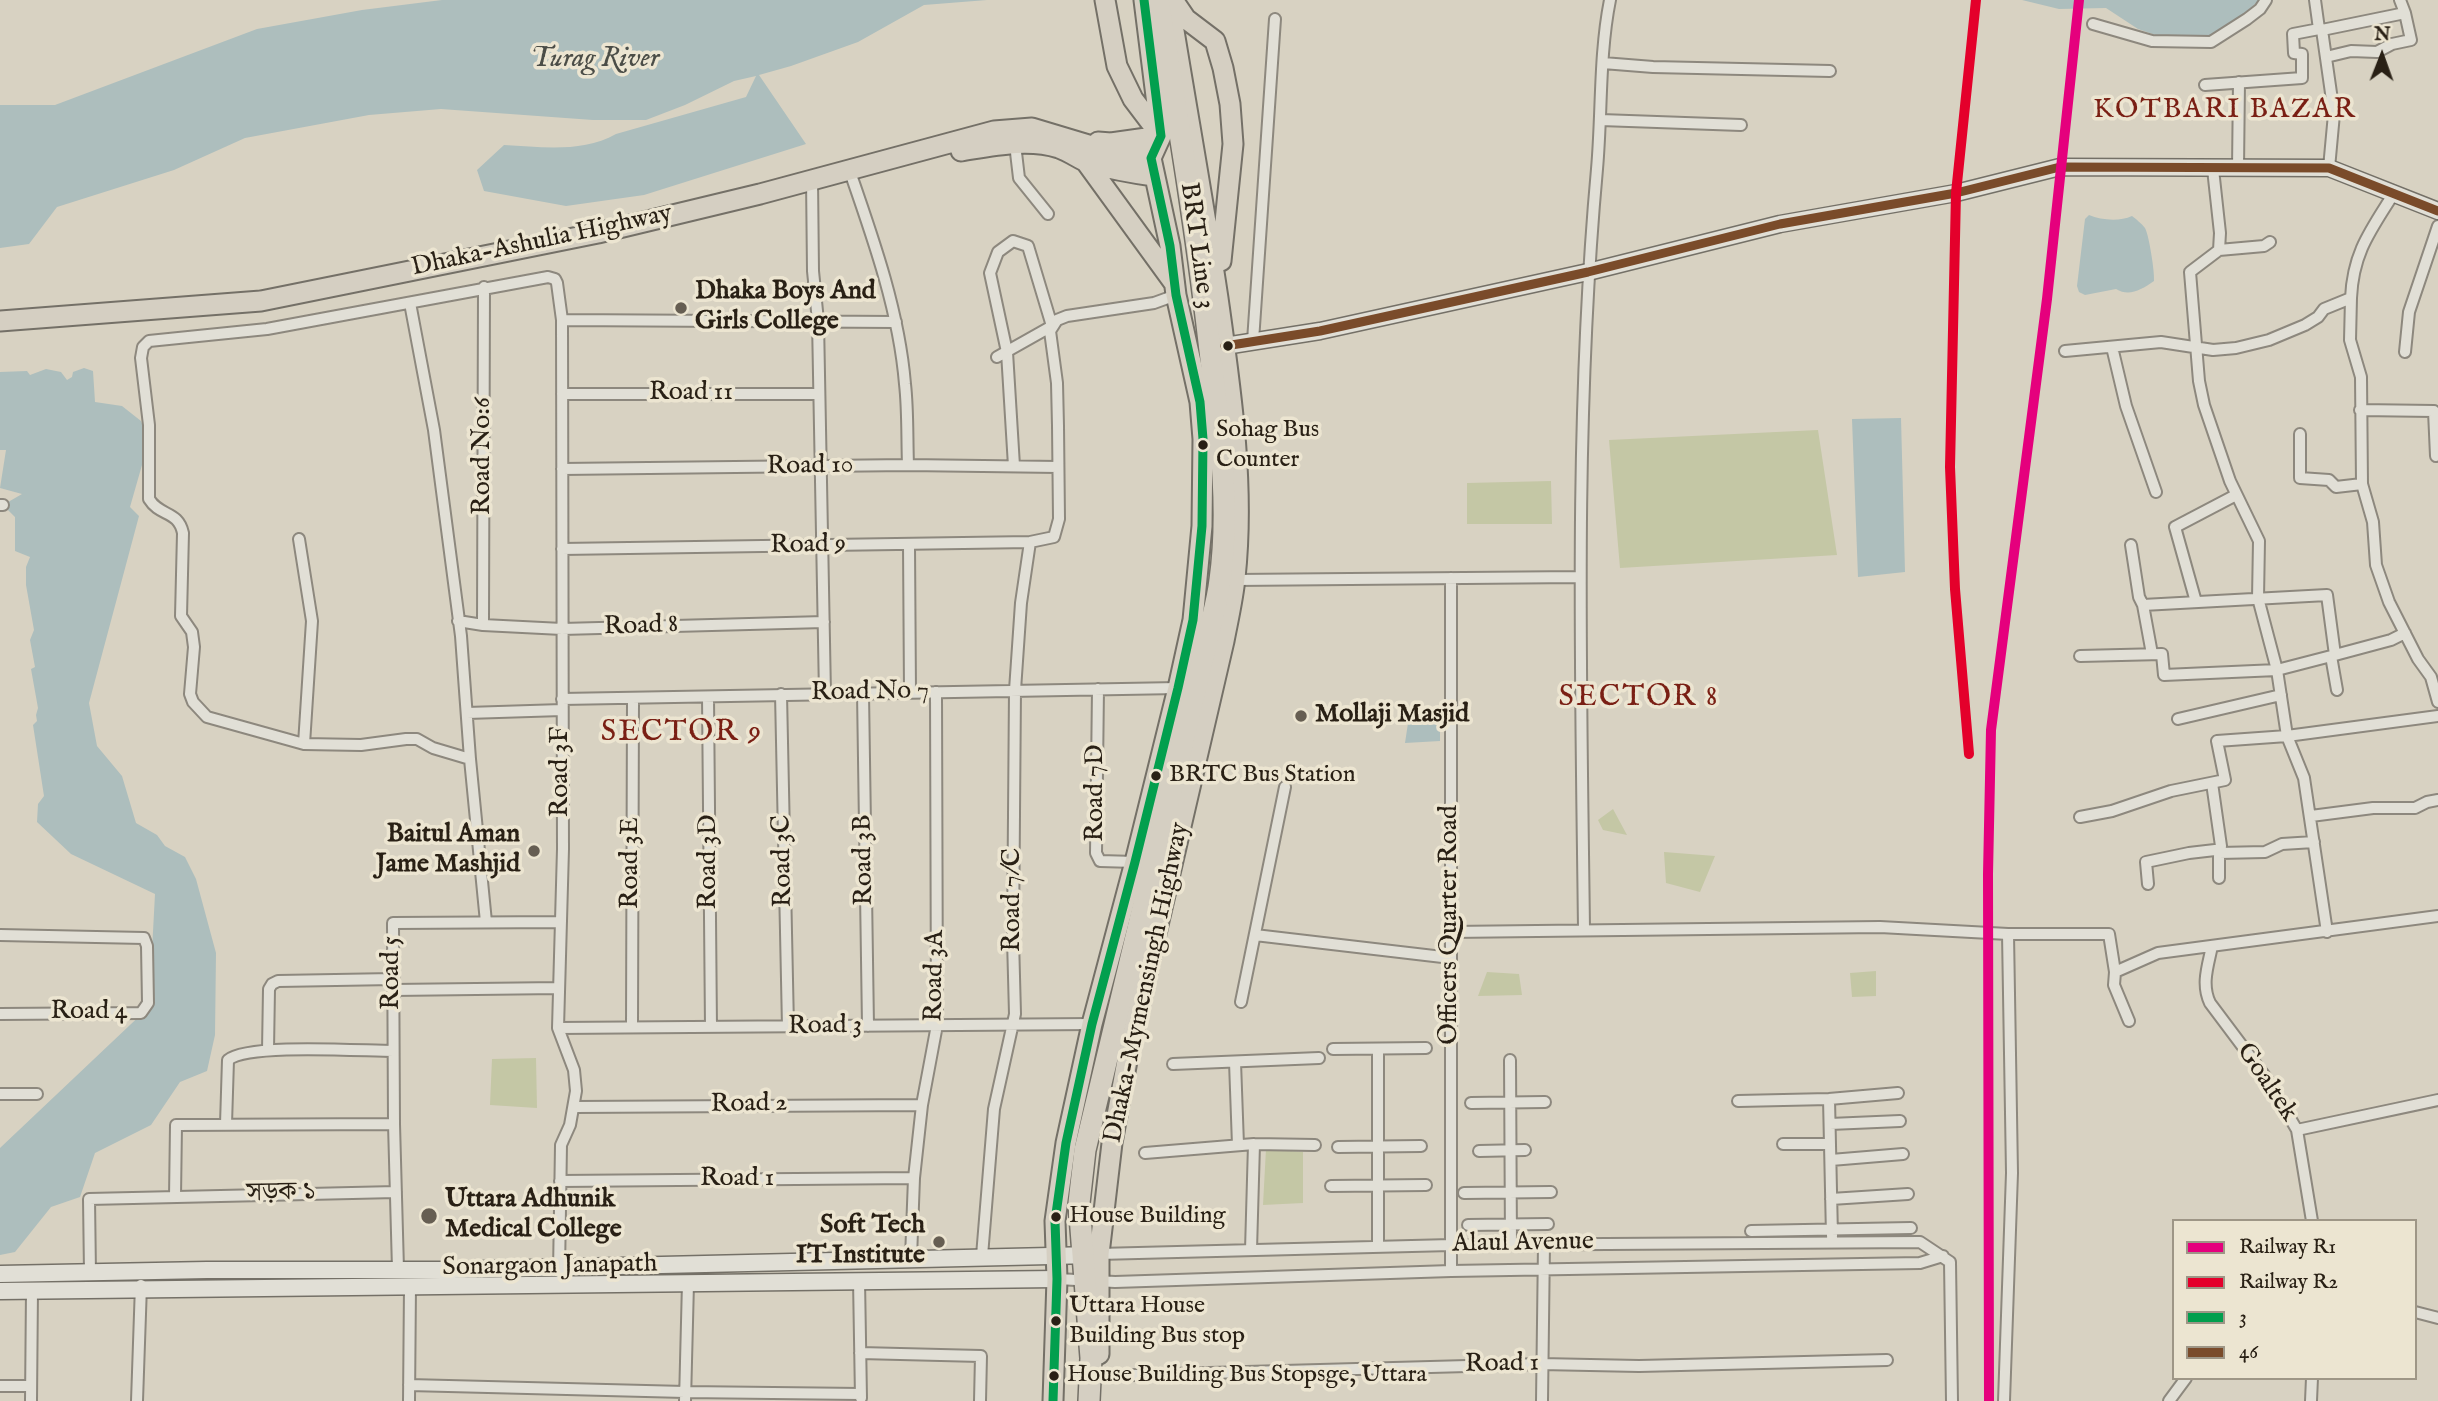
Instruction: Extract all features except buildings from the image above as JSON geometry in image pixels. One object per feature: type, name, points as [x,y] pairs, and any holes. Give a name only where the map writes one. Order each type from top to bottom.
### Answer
[{"type":"highway","points":[[1105,0],[1116,66],[1133,99],[1161,136]]},
{"type":"highway","points":[[1053,1401],[1057,1279],[1055,1221],[1060,1178],[1091,1024],[1135,862],[1193,620],[1202,526],[1204,477],[1200,402],[1175,289],[1170,246],[1153,167],[1161,136],[1144,0]]},
{"type":"highway","name":"BRT Line 3","points":[[1089,1401],[1091,1255],[1079,1203],[1085,1150],[1215,607],[1224,529],[1221,456],[1204,294],[1158,0]]},
{"type":"highway","points":[[1171,0],[1186,19],[1215,41],[1230,104],[1233,144],[1217,298]]},
{"type":"highway","name":"Dhaka-Mymensingh Highway","points":[[1098,1401],[1108,1376],[1091,1255],[1129,1050],[1224,641],[1235,580],[1238,534],[1238,470],[1225,346],[1171,0]]},
{"type":"highway","name":"Dhaka-Ashulia Highway","points":[[0,321],[261,300],[598,233],[994,131],[1032,128],[1153,167]]},
{"type":"highway","name":"Dhaka-Ashulia Highway","points":[[1076,140],[1111,143],[1161,136]]},
{"type":"highway","points":[[849,169],[1015,144],[1035,144],[1060,149],[1086,162],[1121,171],[1153,167]]},
{"type":"highway","points":[[1086,162],[1175,289]]},
{"type":"main road","points":[[1225,346],[1320,331],[1588,272],[1780,225],[1956,193],[2060,167],[2329,169],[2438,211]]},
{"type":"main road","name":"Sonargaon Janapath","points":[[0,1274],[559,1267],[1091,1255]]},
{"type":"main road","name":"Sonargaon Janapath","points":[[0,1291],[1057,1279]]},
{"type":"street","points":[[1584,929],[1579,577],[1588,272],[1610,0]]},
{"type":"street","points":[[2093,23],[2152,41],[2211,42],[2247,19],[2260,9],[2266,0]]},
{"type":"street","points":[[2315,0],[2334,114],[2329,169]]},
{"type":"street","points":[[2326,57],[2351,51],[2377,52],[2392,44],[2411,40],[2400,0]]},
{"type":"street","points":[[2205,85],[2302,78],[2302,54],[2294,53],[2293,34],[2405,13]]},
{"type":"street","points":[[1253,341],[1275,19]]},
{"type":"street","points":[[1603,63],[1653,67],[1830,71]]},
{"type":"street","points":[[2238,168],[2239,82]]},
{"type":"street","points":[[1601,120],[1741,125]]},
{"type":"street","points":[[1015,144],[1019,178],[1048,214]]},
{"type":"street","points":[[849,169],[896,322],[905,383],[908,465]]},
{"type":"street","points":[[2213,169],[2220,250]]},
{"type":"street","points":[[812,180],[813,271],[818,321],[825,694]]},
{"type":"street","points":[[2394,192],[2364,241],[2355,262],[2351,298],[2350,340],[2361,377],[2362,484],[2373,522],[2376,565],[2389,602],[2436,682],[2438,702]]},
{"type":"street","points":[[2405,352],[2409,313],[2438,226]]},
{"type":"street","points":[[1014,466],[1002,354],[989,273],[998,252],[1013,241],[1028,246],[1052,326],[1050,337],[1056,383],[1058,467]]},
{"type":"street","points":[[2270,242],[2264,246],[2220,250],[2190,272],[2199,380],[2204,405],[2236,495],[2259,541],[2258,598],[2277,670],[2287,736],[2304,778],[2327,932]]},
{"type":"street","name":"Road 3F","points":[[484,287],[548,277],[555,279],[562,320],[561,922],[558,1028],[574,1070],[575,1107],[561,1145],[559,1284]]},
{"type":"street","points":[[470,759],[433,748],[417,739],[405,738],[361,745],[304,744],[207,717],[192,702],[190,694],[194,640],[181,616],[183,533],[181,522],[153,506],[149,499],[149,425],[141,358],[143,347],[158,338],[267,329],[484,287]]},
{"type":"street","name":"Road No:6","points":[[483,625],[484,287]]},
{"type":"street","points":[[1002,354],[1067,316],[1154,303],[1175,289]]},
{"type":"street","points":[[2065,351],[2161,342],[2197,349],[2236,348],[2269,340],[2305,325],[2318,317],[2324,309],[2351,298]]},
{"type":"street","name":"Road No:6","points":[[410,303],[434,430],[458,621],[486,922]]},
{"type":"street","points":[[562,320],[896,322]]},
{"type":"street","points":[[2112,347],[2126,406],[2155,492]]},
{"type":"street","name":"Road 11","points":[[562,394],[819,394]]},
{"type":"street","points":[[2360,410],[2436,411],[2436,456]]},
{"type":"street","points":[[2300,434],[2301,478],[2329,480],[2336,486],[2362,484]]},
{"type":"street","name":"Road 10","points":[[562,469],[908,465],[1058,467]]},
{"type":"street","name":"Road 9","points":[[562,549],[1030,542],[1054,537],[1059,519],[1058,467]]},
{"type":"street","points":[[2196,602],[2175,527],[2236,495]]},
{"type":"street","points":[[299,539],[312,621],[304,744]]},
{"type":"street","name":"Road 7/C","points":[[982,1256],[994,1109],[1015,1014],[1015,690],[1021,603],[1030,542]]},
{"type":"street","points":[[909,545],[910,692]]},
{"type":"street","points":[[2131,545],[2152,654]]},
{"type":"street","points":[[1235,580],[1579,577]]},
{"type":"street","name":"Officers Quarter Road","points":[[1451,578],[1451,1271]]},
{"type":"street","points":[[2143,604],[2327,595],[2337,690]]},
{"type":"street","name":"Road 8","points":[[458,621],[562,629],[824,622]]},
{"type":"street","points":[[2080,656],[2162,654],[2164,675],[2277,670],[2391,640],[2405,633]]},
{"type":"street","name":"Road No 7","points":[[467,713],[633,698],[1178,688]]},
{"type":"street","name":"Road 7D","points":[[1098,689],[1096,853],[1100,861],[1135,862]]},
{"type":"street","name":"Road 3A","points":[[911,1258],[914,1178],[922,1105],[937,1025],[936,692]]},
{"type":"street","name":"Road 3B","points":[[863,693],[868,1026]]},
{"type":"street","name":"Road 3C","points":[[780,694],[788,1027]]},
{"type":"street","points":[[2178,719],[2281,695]]},
{"type":"street","name":"Road 3D","points":[[708,697],[711,1027]]},
{"type":"street","name":"Road 3E","points":[[632,1027],[633,698]]},
{"type":"street","points":[[2080,817],[2112,811],[2171,791],[2225,780],[2217,741],[2287,736],[2438,716]]},
{"type":"street","points":[[2212,783],[2221,846],[2218,853],[2219,878]]},
{"type":"street","points":[[1241,1002],[1285,787]]},
{"type":"street","points":[[2311,816],[2373,808],[2415,808],[2438,800]]},
{"type":"street","points":[[2148,884],[2146,862],[2215,850],[2218,853],[2264,852],[2282,844],[2314,842]]},
{"type":"street","points":[[2115,972],[2158,953],[2438,916]]},
{"type":"street","name":"Road 5","points":[[396,1192],[393,923],[561,922]]},
{"type":"street","points":[[1451,932],[1880,927],[2008,934],[2109,934],[2115,972],[2114,985],[2129,1021]]},
{"type":"street","points":[[2004,1401],[2012,1173],[2008,934]]},
{"type":"street","name":"Road 4","points":[[0,935],[144,938],[147,946],[148,1003],[141,1013],[0,1014]]},
{"type":"street","points":[[1255,935],[1451,958]]},
{"type":"street","name":"Goaltek","points":[[2212,946],[2205,977],[2205,992],[2210,1003],[2267,1079],[2297,1130],[2438,1100]]},
{"type":"street","points":[[268,1050],[269,989],[278,981],[559,988]]},
{"type":"street","name":"Road 3","points":[[558,1028],[1091,1024]]},
{"type":"street","points":[[1333,1049],[1426,1048]]},
{"type":"street","points":[[1378,1049],[1378,1247]]},
{"type":"street","points":[[226,1124],[228,1060],[233,1056],[268,1050],[393,1051]]},
{"type":"street","points":[[1173,1064],[1319,1059]]},
{"type":"street","points":[[1510,1060],[1511,1244]]},
{"type":"street","points":[[1235,1062],[1238,1145]]},
{"type":"street","points":[[1738,1101],[1829,1099],[1898,1093]]},
{"type":"street","points":[[0,1094],[37,1094]]},
{"type":"street","points":[[1829,1099],[1832,1242]]},
{"type":"street","points":[[1471,1103],[1545,1102]]},
{"type":"street","name":"Road 2","points":[[575,1107],[922,1105]]},
{"type":"street","points":[[1830,1124],[1900,1121]]},
{"type":"street","points":[[175,1197],[176,1125],[394,1124]]},
{"type":"street","points":[[2297,1130],[2312,1219]]},
{"type":"street","points":[[1251,1250],[1254,1144]]},
{"type":"street","points":[[1145,1153],[1254,1144],[1315,1145]]},
{"type":"street","points":[[1783,1144],[1830,1144]]},
{"type":"street","points":[[1338,1147],[1421,1146]]},
{"type":"street","points":[[1479,1151],[1525,1150]]},
{"type":"street","points":[[1830,1160],[1903,1154]]},
{"type":"street","name":"Road 1","points":[[560,1181],[914,1178]]},
{"type":"street","points":[[1331,1186],[1426,1185]]},
{"type":"street","points":[[396,1192],[398,1269]]},
{"type":"street","name":"সড়ক ১","points":[[90,1273],[89,1199],[396,1192]]},
{"type":"street","points":[[1464,1193],[1551,1192]]},
{"type":"street","points":[[1831,1199],[1908,1194]]},
{"type":"street","points":[[1468,1225],[1548,1224]]},
{"type":"street","points":[[1751,1231],[1912,1228]]},
{"type":"street","name":"Alaul Avenue","points":[[1091,1255],[1511,1244],[1920,1242],[1943,1256]]},
{"type":"street","points":[[1542,1401],[1544,1244]]},
{"type":"street","points":[[1057,1279],[1115,1282],[1451,1271],[1920,1263],[1943,1256],[1950,1262],[1951,1270],[1952,1401]]},
{"type":"street","points":[[137,1401],[142,1272]]},
{"type":"street","points":[[410,1385],[513,1388],[602,1395],[861,1397],[859,1280]]},
{"type":"street","points":[[685,1397],[688,1283]]},
{"type":"street","points":[[409,1401],[411,1286]]},
{"type":"street","points":[[31,1401],[32,1290]]},
{"type":"street","points":[[2417,1313],[2438,1318]]},
{"type":"street","points":[[860,1353],[981,1356],[980,1401]]},
{"type":"street","name":"Road 1","points":[[1108,1376],[1541,1364],[1639,1366],[1887,1360]]},
{"type":"street","points":[[2169,1401],[2185,1380]]},
{"type":"street","points":[[2311,1401],[2312,1380]]},
{"type":"street","points":[[0,1386],[31,1386]]},
{"type":"street","points":[[512,1401],[513,1388]]},
{"type":"green space","points":[[1818,430],[1837,555],[1620,568],[1609,440]]},
{"type":"green space","points":[[1551,481],[1552,524],[1467,524],[1467,483]]},
{"type":"green space","points":[[1613,809],[1627,835],[1603,830],[1598,820]]},
{"type":"green space","points":[[1664,852],[1715,856],[1700,892],[1666,883]]},
{"type":"green space","points":[[1876,971],[1876,996],[1852,997],[1850,973]]},
{"type":"green space","points":[[1487,972],[1519,974],[1522,995],[1478,996]]},
{"type":"green space","points":[[536,1058],[537,1108],[490,1105],[492,1059]]},
{"type":"green space","points":[[1266,1149],[1303,1152],[1303,1203],[1263,1205]]},
{"type":"water","name":"Turag River","points":[[442,0],[987,0],[924,5],[858,42],[759,75],[806,144],[644,195],[566,206],[484,191],[477,170],[504,145],[562,147],[590,144],[746,97],[756,76],[734,81],[646,120],[593,120],[441,109],[369,115],[245,138],[174,170],[57,207],[29,244],[0,248],[0,105],[55,105],[257,29],[362,10]]},
{"type":"water","points":[[2022,0],[2259,0],[2221,38],[2191,47],[2138,29],[2106,8],[2059,9]]},
{"type":"water","points":[[2089,215],[2110,220],[2132,216],[2145,228],[2154,281],[2140,290],[2130,292],[2116,289],[2085,295],[2079,292],[2077,286],[2085,219]]},
{"type":"water","points":[[84,368],[93,371],[95,402],[122,406],[141,421],[147,436],[130,507],[139,516],[89,703],[97,746],[122,776],[136,823],[157,835],[165,846],[185,857],[196,879],[216,953],[215,1035],[207,1071],[180,1082],[151,1125],[95,1153],[80,1197],[51,1207],[15,1252],[0,1255],[0,1148],[149,1007],[155,894],[71,854],[37,822],[38,804],[44,796],[33,725],[37,721],[38,708],[31,669],[35,667],[30,640],[34,630],[26,585],[26,567],[30,557],[15,551],[15,517],[3,505],[22,494],[0,488],[6,450],[0,450],[0,372],[27,371],[30,375],[46,369],[61,372],[67,380],[72,377],[73,372]]},
{"type":"water","points":[[1901,418],[1905,572],[1858,577],[1852,419]]},
{"type":"water","points":[[1410,710],[1440,711],[1440,741],[1405,743]]},
{"type":"rail line","name":"R2","points":[[1969,754],[1955,589],[1950,467],[1956,193],[1976,0]]},
{"type":"rail line","name":"R1","points":[[1989,1401],[1988,874],[1991,730],[2047,299],[2079,0]]},
{"type":"transit line","name":"3","points":[[1053,1401],[1057,1279],[1055,1221],[1066,1143],[1092,1024],[1135,862],[1193,620],[1202,526],[1203,439],[1200,402],[1176,295],[1170,246],[1151,158],[1161,136],[1144,0]]},
{"type":"transit line","name":"46","points":[[1225,346],[1320,331],[1588,272],[1780,224],[1956,193],[2060,167],[2329,168],[2438,211]]},
{"type":"place","name":"Dhaka Boys And Girls College","points":[[681,308]]},
{"type":"place","name":"Sohag Bus Counter","points":[[1203,445]]},
{"type":"place","name":"Mollaji Masjid","points":[[1301,716]]},
{"type":"place","name":"BRTC Bus Station","points":[[1156,776]]},
{"type":"place","name":"Baitul Aman Jame Mashjid","points":[[534,851]]},
{"type":"place","name":"Uttara Adhunik Medical College","points":[[429,1216]]},
{"type":"place","name":"House Building","points":[[1056,1217]]},
{"type":"place","name":"Soft Tech IT Institute","points":[[939,1242]]},
{"type":"place","name":"Uttara House Building Bus stop","points":[[1056,1321]]},
{"type":"place","name":"House Building Bus Stopsge, Uttara","points":[[1054,1376]]},
{"type":"district","name":"KOTBARI BAZAR","points":[[2225,111]]},
{"type":"district","name":"SECTOR 8","points":[[1639,699]]},
{"type":"district","name":"SECTOR 9","points":[[682,734]]}]
